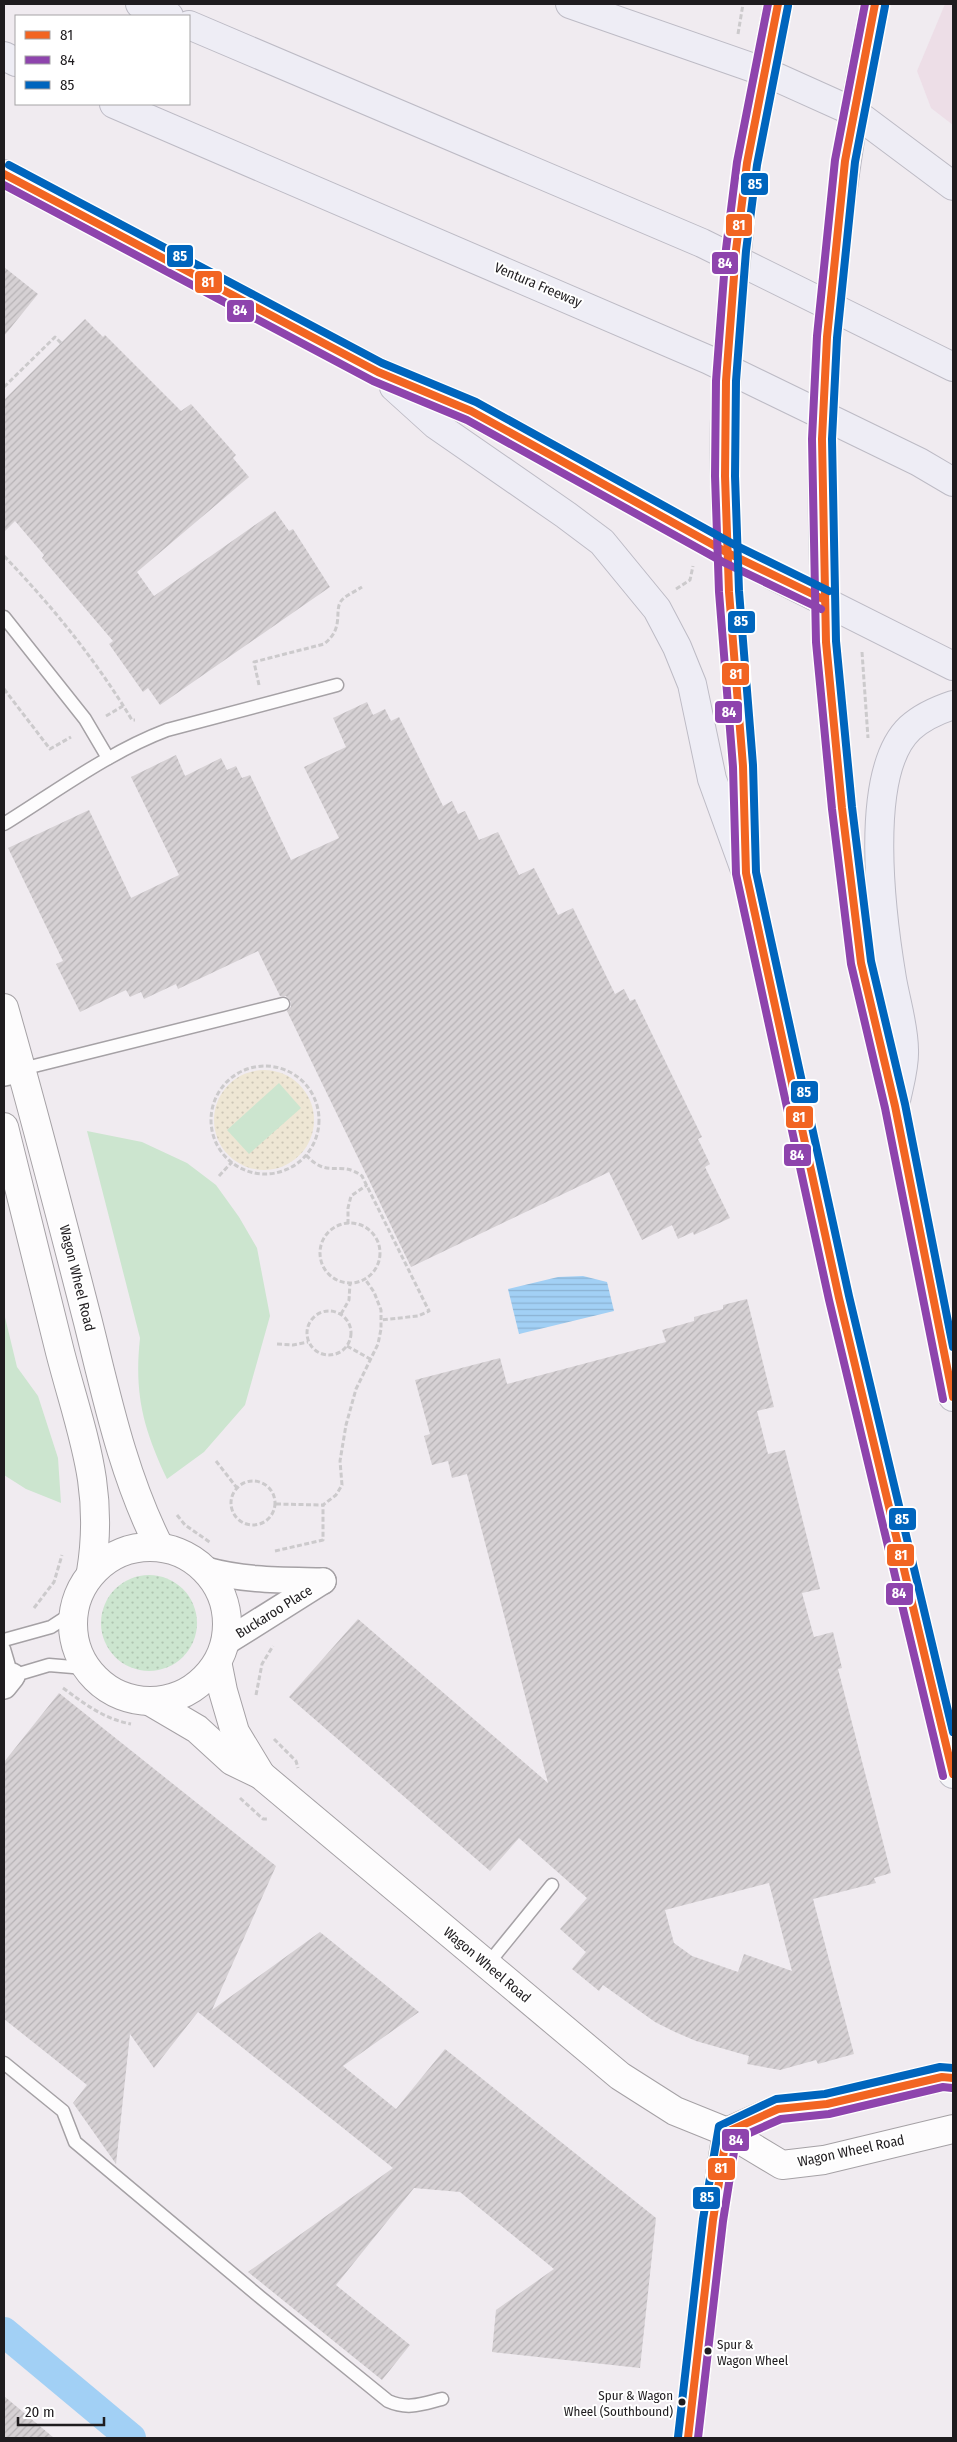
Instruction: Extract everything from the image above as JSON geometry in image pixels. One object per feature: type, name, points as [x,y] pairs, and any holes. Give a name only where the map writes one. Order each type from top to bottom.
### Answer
[{"type":"highway","points":[[140,4],[167,15]]},
{"type":"highway","points":[[570,4],[765,72],[854,112],[953,186]]},
{"type":"highway","points":[[190,24],[702,243],[953,367]]},
{"type":"highway","name":"Ventura Freeway","points":[[116,105],[709,360],[919,462],[953,482]]},
{"type":"highway","points":[[4,174],[378,372],[471,411],[694,532],[728,553],[825,600],[953,666]]},
{"type":"highway","points":[[378,372],[436,425],[602,542],[657,609],[677,647],[692,684],[712,779],[746,873]]},
{"type":"highway","points":[[895,1106],[904,1050],[882,898],[880,822],[882,785],[891,757],[909,728],[935,711],[953,705]]},
{"type":"main road","points":[[778,4],[747,163],[736,250],[726,372],[725,487],[729,601],[743,766],[746,873],[839,1298],[953,1774]]},
{"type":"main road","points":[[875,4],[854,112],[841,201],[827,337],[822,439],[826,642],[842,808],[861,963],[895,1106],[953,1396]]},
{"type":"street","name":"Wagon Wheel Road","points":[[4,1008],[13,1071],[117,1438],[136,1500],[158,1546]]},
{"type":"street","points":[[4,1127],[63,1362],[90,1460],[96,1510],[95,1546],[91,1572]]},
{"type":"street","points":[[158,1546],[178,1550],[195,1559],[206,1570],[220,1592],[226,1615],[222,1654],[197,1686],[176,1698],[151,1702],[128,1697],[106,1686],[85,1668],[74,1636],[74,1612],[82,1585],[91,1572],[112,1555],[133,1547],[158,1546]]},
{"type":"street","name":"Buckaroo Place","points":[[206,1570],[230,1577],[262,1581],[323,1581],[222,1654]]},
{"type":"street","name":"Wagon Wheel Road","points":[[222,1654],[223,1692],[235,1732],[261,1775]]},
{"type":"street","name":"Wagon Wheel Road","points":[[151,1702],[197,1729],[232,1760],[261,1775],[620,2076],[675,2111],[727,2132],[782,2165],[824,2160],[953,2129]]},
{"type":"street","points":[[688,2438],[713,2220],[727,2132],[778,2109],[827,2104],[942,2077],[953,2078]]},
{"type":"lane","points":[[4,617],[89,726],[108,758]]},
{"type":"lane","points":[[4,824],[108,758],[167,730],[337,685]]},
{"type":"lane","points":[[13,1071],[283,1004]]},
{"type":"lane","points":[[4,1640],[51,1627],[74,1612]]},
{"type":"lane","points":[[4,1649],[8,1681],[49,1665],[85,1668]]},
{"type":"lane","points":[[487,1965],[552,1885]]},
{"type":"lane","points":[[4,2063],[63,2111],[76,2142],[260,2297],[388,2401],[400,2406],[413,2407],[442,2399]]},
{"type":"path","points":[[738,35],[743,4]]},
{"type":"path","points":[[4,387],[55,338],[61,343]]},
{"type":"path","points":[[4,556],[59,617],[98,668],[132,720],[141,718]]},
{"type":"path","points":[[675,590],[690,580],[693,562]]},
{"type":"path","points":[[250,687],[259,685],[254,662],[324,644],[332,638],[337,628],[339,605],[343,598],[362,587]]},
{"type":"path","points":[[862,648],[870,743]]},
{"type":"path","points":[[4,689],[50,749],[123,706]]},
{"type":"path","points":[[271,1066],[292,1073],[304,1083],[313,1095],[318,1108],[319,1124],[316,1138],[306,1155],[292,1166],[270,1173],[248,1170],[232,1162],[219,1148],[213,1134],[211,1120],[213,1105],[220,1091],[229,1080],[242,1071],[256,1067],[271,1066]]},
{"type":"path","points":[[306,1155],[315,1165],[326,1170],[352,1169],[362,1176],[429,1311],[418,1316],[381,1320]]},
{"type":"path","points":[[219,1176],[232,1162]]},
{"type":"path","points":[[348,1224],[348,1208],[351,1196],[367,1185]]},
{"type":"path","points":[[356,1224],[368,1230],[378,1245],[378,1264],[365,1279],[350,1283],[334,1279],[325,1270],[320,1258],[321,1245],[327,1234],[337,1226],[356,1224]]},
{"type":"path","points":[[276,1504],[323,1505],[336,1495],[342,1485],[340,1462],[346,1425],[356,1389],[372,1360],[378,1344],[381,1320],[381,1310],[374,1292],[365,1279]]},
{"type":"path","points":[[341,1314],[349,1300],[350,1283]]},
{"type":"path","points":[[329,1310],[341,1314],[351,1329],[350,1340],[347,1346],[337,1353],[326,1355],[314,1350],[308,1342],[307,1328],[313,1317],[329,1310]]},
{"type":"path","points":[[277,1344],[293,1345],[308,1342]]},
{"type":"path","points":[[347,1346],[372,1360]]},
{"type":"path","points":[[216,1461],[237,1488]]},
{"type":"path","points":[[248,1482],[262,1482],[272,1491],[276,1504],[274,1512],[265,1522],[259,1525],[245,1524],[234,1515],[232,1495],[237,1488],[248,1482]]},
{"type":"path","points":[[268,1552],[323,1540],[323,1505]]},
{"type":"path","points":[[173,1510],[185,1525],[216,1545]]},
{"type":"path","points":[[34,1608],[54,1582],[64,1550]]},
{"type":"path","points":[[256,1699],[256,1689],[262,1664],[279,1640]]},
{"type":"path","points":[[60,1686],[98,1713],[116,1721],[134,1724]]},
{"type":"path","points":[[269,1733],[296,1760]]},
{"type":"path","points":[[236,1794],[263,1819]]},
{"type":"shaded area","points":[[945,4],[953,4],[953,125],[931,108],[917,71]]},
{"type":"green space","points":[[279,1083],[301,1108],[249,1154],[227,1130]]},
{"type":"green space","points":[[87,1131],[142,1142],[187,1163],[216,1185],[239,1217],[257,1248],[270,1316],[245,1405],[204,1452],[167,1479],[146,1427],[142,1410],[138,1376],[140,1338]]},
{"type":"green space","points":[[4,1313],[17,1367],[38,1396],[58,1458],[61,1503],[26,1489],[4,1475]]},
{"type":"green space","points":[[149,1575],[167,1579],[183,1589],[193,1605],[197,1623],[193,1641],[183,1657],[167,1667],[149,1671],[131,1667],[115,1657],[105,1641],[101,1623],[105,1605],[115,1589],[131,1579]]},
{"type":"sand","points":[[264,1070],[283,1074],[299,1085],[310,1101],[314,1120],[310,1139],[299,1155],[283,1166],[264,1170],[245,1166],[229,1155],[218,1139],[214,1120],[218,1101],[229,1085],[245,1074]]},
{"type":"water","points":[[583,1276],[607,1282],[614,1311],[519,1334],[508,1289],[558,1277]]},
{"type":"building","points":[[4,267],[38,294],[4,336]]},
{"type":"building","points":[[85,319],[103,337],[105,335],[181,411],[191,404],[236,455],[233,458],[249,477],[137,572],[154,596],[275,511],[289,531],[293,529],[330,587],[160,705],[148,688],[143,692],[109,644],[113,641],[42,558],[44,555],[15,521],[4,532],[4,400]]},
{"type":"building","points":[[367,702],[373,715],[385,709],[391,721],[399,717],[443,806],[452,801],[458,814],[465,811],[479,840],[498,832],[519,875],[534,868],[558,915],[573,908],[615,994],[624,989],[630,1001],[635,999],[702,1137],[698,1139],[710,1164],[705,1167],[730,1218],[694,1235],[693,1232],[678,1239],[672,1225],[642,1240],[609,1172],[411,1267],[287,1011],[291,1007],[291,1002],[286,996],[280,996],[258,951],[178,989],[176,984],[144,999],[141,992],[130,997],[126,990],[80,1012],[56,964],[63,961],[8,848],[89,810],[131,898],[179,875],[131,777],[176,755],[185,776],[221,758],[227,770],[236,766],[242,778],[250,775],[291,860],[339,838],[304,767],[346,747],[333,718]]},
{"type":"building","points":[[747,1299],[774,1407],[757,1411],[768,1454],[785,1450],[820,1589],[802,1593],[814,1637],[833,1632],[842,1668],[838,1669],[891,1873],[874,1878],[876,1883],[813,1899],[854,2054],[818,2064],[816,2060],[780,2070],[747,2064],[749,2056],[696,2041],[675,2032],[655,2022],[603,1985],[599,1991],[572,1969],[586,1952],[560,1929],[587,1898],[519,1838],[490,1871],[289,1697],[358,1619],[548,1783],[467,1474],[452,1478],[448,1461],[432,1465],[424,1436],[430,1434],[415,1380],[500,1358],[507,1384],[666,1342],[662,1330],[694,1321],[694,1317],[723,1309],[723,1305]],"holes":[[[769,1883],[792,1971],[744,1954],[738,1972],[692,1956],[674,1943],[665,1910]]]},
{"type":"building","points":[[59,1693],[276,1866],[212,2010],[320,1932],[419,2012],[343,2066],[396,2109],[445,2049],[656,2218],[640,2368],[492,2352],[496,2310],[554,2269],[460,2192],[414,2188],[336,2285],[410,2345],[382,2380],[248,2272],[393,2168],[198,2012],[154,2068],[130,2034],[116,2164],[73,2103],[87,2085],[4,2019],[4,1762]]},
{"type":"building","points":[[4,2396],[54,2438],[4,2438]]},
{"type":"waterway","points":[[4,2332],[131,2438]]},
{"type":"transit line","name":"84","points":[[768,4],[737,162],[726,249],[716,381],[715,476],[719,592],[733,767],[736,874],[829,1300],[943,1776]]},
{"type":"transit line","name":"81","points":[[778,4],[747,163],[736,250],[726,381],[725,476],[729,592],[743,766],[746,873],[839,1298],[953,1774]]},
{"type":"transit line","name":"84","points":[[865,4],[835,160],[817,336],[812,439],[816,642],[832,809],[851,964],[885,1108],[943,1399]]},
{"type":"transit line","name":"81","points":[[875,4],[845,161],[827,337],[822,439],[826,642],[842,808],[861,963],[895,1106],[953,1397]]},
{"type":"transit line","name":"85","points":[[788,6],[757,165],[746,251],[736,381],[735,476],[739,591],[753,765],[756,872],[849,1296],[953,1732]]},
{"type":"transit line","name":"85","points":[[885,6],[855,162],[837,338],[832,439],[836,641],[852,807],[871,961],[905,1104],[953,1347]]},
{"type":"transit line","name":"85","points":[[9,165],[382,363],[476,402],[733,544],[829,591]]},
{"type":"transit line","name":"81","points":[[4,174],[378,372],[471,411],[728,553],[825,600]]},
{"type":"transit line","name":"84","points":[[4,185],[373,381],[467,420],[723,562],[821,609]]},
{"type":"transit line","name":"85","points":[[678,2437],[703,2219],[719,2126],[776,2099],[825,2094],[940,2067],[953,2068]]},
{"type":"transit line","name":"81","points":[[688,2438],[713,2220],[727,2132],[778,2109],[827,2104],[942,2077],[953,2078]]},
{"type":"transit line","name":"84","points":[[698,2438],[723,2221],[736,2139],[781,2119],[829,2114],[943,2087],[952,2088]]},
{"type":"place","name":"Spur & Wagon Wheel","points":[[708,2351]]},
{"type":"place","name":"Spur & Wagon Wheel (Southbound)","points":[[682,2402]]}]
